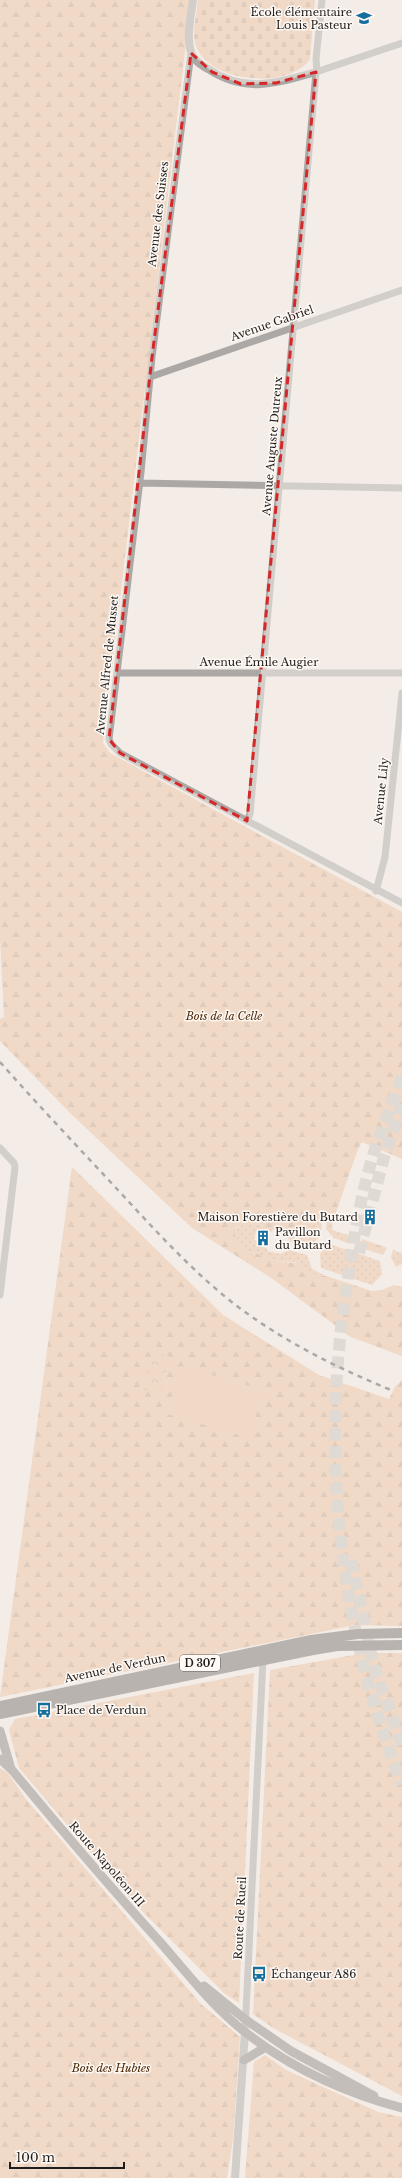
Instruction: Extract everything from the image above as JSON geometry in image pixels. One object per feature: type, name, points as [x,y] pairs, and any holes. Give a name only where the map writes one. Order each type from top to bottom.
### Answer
[{"type":"main road","name":"Avenue de Verdun","points":[[0,1706],[311,1640],[358,1634],[402,1633]]},
{"type":"main road","name":"Avenue de Verdun","points":[[0,1714],[263,1659],[337,1646],[402,1645]]},
{"type":"main road","name":"Route Napoléon III","points":[[0,1731],[12,1770]]},
{"type":"main road","name":"Route Napoléon III","points":[[0,1759],[12,1770],[82,1854],[223,2013],[245,2032],[294,2064],[346,2091],[402,2108]]},
{"type":"main road","name":"Route Napoléon III","points":[[186,1972],[246,2020],[291,2051],[362,2088],[381,2101]]},
{"type":"main road","points":[[244,2060],[266,2047]]},
{"type":"street","points":[[193,0],[191,53],[198,62],[212,72],[241,84],[260,86],[276,83],[317,72],[402,43]]},
{"type":"street","name":"Avenue Auguste Dutreux","points":[[247,821],[250,814],[263,673],[317,72],[316,59],[322,0]]},
{"type":"street","name":"Avenue des Suisses","points":[[150,378],[191,53]]},
{"type":"street","name":"Avenue Gabriel","points":[[150,378],[402,290]]},
{"type":"street","name":"Avenue Alfred de Musset","points":[[150,378],[140,483],[109,731],[111,744],[120,753],[376,891],[402,903]]},
{"type":"street","points":[[140,483],[402,488]]},
{"type":"street","name":"Avenue Émile Augier","points":[[117,673],[402,673]]},
{"type":"street","name":"Avenue Lily","points":[[376,891],[385,857],[402,693]]},
{"type":"street","points":[[0,1148],[15,1164],[0,1295]]},
{"type":"street","name":"Route de Rueil","points":[[235,2178],[244,2060],[263,1659]]},
{"type":"highlighted area","points":[[191,53],[212,72],[241,84],[276,83],[316,72],[247,821],[120,753],[109,739],[152,357]]},
{"type":"green space","name":"Bois de la Celle","points":[[0,0],[191,0],[103,743],[110,753],[402,912],[402,1159],[362,1142],[358,1149],[333,1221],[315,1213],[306,1237],[300,1238],[251,1222],[243,1223],[236,1228],[235,1237],[240,1248],[278,1261],[303,1264],[307,1274],[326,1276],[372,1291],[382,1290],[394,1285],[402,1287],[402,1356],[351,1337],[270,1277],[192,1228],[70,1113],[0,1041],[0,1019],[4,1017],[0,937]]},
{"type":"green space","points":[[198,0],[315,0],[310,59],[300,69],[285,75],[268,78],[250,78],[232,75],[216,68],[204,58],[196,46],[194,29]]},
{"type":"green space","points":[[72,1167],[223,1315],[319,1375],[389,1399],[395,1387],[402,1380],[402,1626],[355,1625],[0,1697]]},
{"type":"green space","points":[[315,1212],[322,1216],[321,1235],[310,1247],[291,1242],[287,1237],[288,1234],[300,1238]]},
{"type":"green space","points":[[327,1219],[333,1221],[332,1230],[354,1237],[351,1244],[334,1238],[326,1229]]},
{"type":"green space","points":[[251,1222],[273,1229],[272,1232],[265,1229],[264,1232],[259,1230],[256,1232],[254,1239],[260,1244],[260,1246],[267,1248],[267,1251],[280,1254],[289,1250],[307,1255],[312,1269],[326,1276],[307,1274],[295,1262],[278,1261],[240,1248],[235,1237],[236,1229],[243,1223]]},
{"type":"green space","points":[[362,1239],[387,1248],[383,1255],[361,1248]]},
{"type":"green space","points":[[329,1244],[380,1261],[382,1274],[372,1285],[321,1268],[320,1254]]},
{"type":"green space","points":[[393,1250],[402,1253],[402,1264],[396,1267],[391,1257]]},
{"type":"green space","points":[[156,1352],[174,1358],[164,1376],[159,1394],[139,1388]]},
{"type":"green space","points":[[181,1366],[263,1390],[249,1438],[167,1414]]},
{"type":"green space","points":[[365,1653],[402,1653],[402,2096],[273,2028],[253,2014],[270,1670]]},
{"type":"green space","points":[[254,1673],[239,2003],[224,1993],[132,1901],[19,1768],[9,1730],[15,1719]]},
{"type":"green space","name":"Bois des Hubies","points":[[0,1768],[8,1773],[25,1798],[200,2003],[240,2037],[233,2139],[227,2178],[0,2178]]},
{"type":"green space","points":[[265,2055],[286,2070],[378,2112],[402,2117],[402,2178],[245,2178],[254,2062]]},
{"type":"tunnel","points":[[402,1077],[375,1149],[359,1212],[350,1261],[340,1342],[335,1407],[336,1471],[340,1534],[349,1597],[362,1660],[380,1722],[402,1784]]},
{"type":"tunnel","points":[[359,1253],[384,1157],[402,1104]]},
{"type":"tunnel","points":[[351,1560],[374,1667],[402,1745]]},
{"type":"railway","points":[[0,1062],[159,1234],[187,1263],[217,1290],[251,1316],[289,1341],[349,1372],[391,1390]]},
{"type":"place","name":"École élémentaire Louis Pasteur","points":[[364,18]]},
{"type":"place","name":"Maison Forestière du Butard","points":[[370,1217]]},
{"type":"place","name":"Pavillon du Butard","points":[[263,1238]]},
{"type":"place","name":"Place de Verdun","points":[[44,1710]]},
{"type":"place","name":"Échangeur A86","points":[[259,1974]]}]
